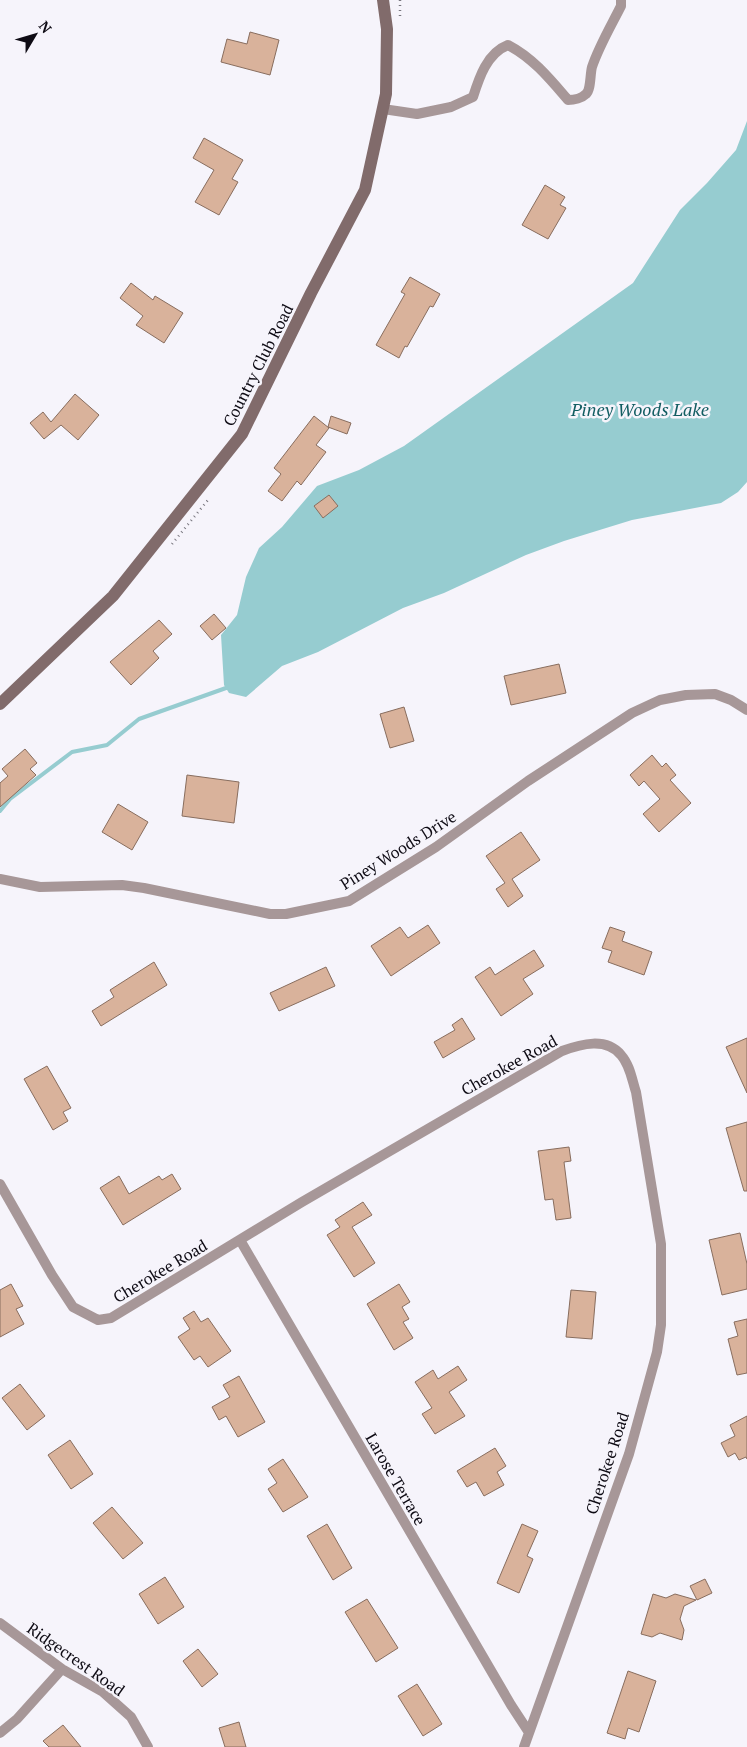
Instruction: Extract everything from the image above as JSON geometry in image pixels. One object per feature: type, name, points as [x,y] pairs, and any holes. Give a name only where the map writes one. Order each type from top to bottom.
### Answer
[{"type":"street","name":"Country Club Road","points":[[0,704],[113,596],[242,434],[311,293],[365,190],[386,94],[387,29],[383,0]]},
{"type":"street","points":[[383,109],[417,114],[451,107],[473,98],[490,59],[500,48],[508,45],[522,52],[568,100],[574,100],[586,94],[590,89],[589,77],[593,65],[621,6],[621,0]]},
{"type":"street","name":"Piney Woods Drive","points":[[0,879],[40,887],[122,885],[270,914],[286,914],[349,901],[436,847],[528,780],[632,713],[660,700],[686,695],[714,694],[731,700],[747,710]]},
{"type":"street","name":"Cherokee Road","points":[[0,1184],[73,1307],[98,1320],[111,1318],[311,1197],[562,1051],[576,1045],[599,1043],[606,1045],[622,1056],[636,1092],[661,1244],[660,1334],[657,1352],[629,1454],[528,1730],[524,1747]]},
{"type":"street","name":"Larose Terrace","points":[[240,1240],[511,1705],[528,1730]]},
{"type":"street","name":"Ridgecrest Road","points":[[0,1623],[62,1669],[103,1692],[131,1717],[148,1747]]},
{"type":"street","points":[[0,1733],[17,1719],[62,1669]]},
{"type":"water","name":"Piney Woods Lake","points":[[747,121],[747,482],[738,492],[721,503],[632,520],[526,555],[444,593],[403,608],[318,652],[282,666],[246,697],[229,693],[224,685],[221,635],[237,615],[246,577],[259,548],[282,527],[317,486],[359,470],[404,446],[633,283],[680,210],[736,150]]},
{"type":"building","points":[[250,32],[279,40],[270,75],[221,62],[227,39],[247,44]]},
{"type":"building","points":[[204,138],[243,160],[232,179],[238,182],[219,215],[195,202],[214,170],[193,158]]},
{"type":"building","points":[[545,185],[565,197],[560,205],[566,208],[548,239],[522,225]]},
{"type":"building","points":[[410,277],[440,294],[433,307],[430,306],[399,358],[376,345],[405,294],[401,292]]},
{"type":"building","points":[[131,283],[153,300],[155,296],[183,313],[164,343],[136,325],[143,316],[120,298]]},
{"type":"building","points":[[75,394],[99,415],[78,440],[61,425],[44,439],[30,423],[43,412],[51,422]]},
{"type":"building","points":[[314,416],[329,428],[316,445],[326,452],[301,485],[297,481],[282,501],[268,491],[281,474],[274,468]]},
{"type":"building","points":[[331,416],[351,423],[347,434],[328,427]]},
{"type":"building","points":[[329,495],[338,506],[323,518],[314,506]]},
{"type":"building","points":[[214,614],[226,628],[212,640],[200,626]]},
{"type":"building","points":[[159,620],[172,634],[153,651],[159,658],[131,685],[110,662]]},
{"type":"building","points":[[559,664],[566,693],[511,705],[504,676]]},
{"type":"building","points":[[404,707],[414,741],[390,748],[380,714]]},
{"type":"building","points":[[25,749],[37,763],[30,769],[36,775],[0,807],[0,783],[8,776],[2,769]]},
{"type":"building","points":[[652,755],[662,767],[666,763],[676,775],[670,780],[691,803],[659,832],[643,814],[660,799],[644,781],[639,786],[630,775]]},
{"type":"building","points":[[187,775],[239,782],[234,823],[182,816]]},
{"type":"building","points":[[118,804],[148,822],[132,850],[102,832]]},
{"type":"building","points":[[521,832],[540,860],[512,879],[523,896],[508,907],[496,889],[505,883],[486,856]]},
{"type":"building","points":[[428,925],[440,943],[391,976],[371,946],[400,927],[408,938]]},
{"type":"building","points":[[610,927],[625,932],[622,941],[652,952],[644,975],[608,962],[612,951],[602,948]]},
{"type":"building","points":[[534,950],[544,966],[523,979],[533,994],[501,1016],[475,977],[490,967],[495,975]]},
{"type":"building","points":[[154,962],[167,985],[101,1026],[92,1011],[114,997],[110,990]]},
{"type":"building","points":[[326,967],[335,986],[279,1011],[270,993]]},
{"type":"building","points":[[462,1018],[475,1039],[443,1058],[434,1042],[455,1030],[452,1025]]},
{"type":"building","points":[[747,1038],[747,1093],[726,1047]]},
{"type":"building","points":[[47,1066],[71,1108],[63,1112],[68,1121],[53,1130],[24,1079]]},
{"type":"building","points":[[747,1122],[747,1191],[744,1191],[726,1128]]},
{"type":"building","points":[[569,1147],[571,1161],[564,1162],[571,1218],[556,1220],[553,1199],[545,1200],[538,1151]]},
{"type":"building","points":[[172,1174],[181,1189],[123,1225],[100,1188],[119,1176],[129,1194],[159,1176],[162,1180]]},
{"type":"building","points":[[363,1202],[372,1215],[352,1227],[375,1263],[354,1277],[327,1235],[340,1227],[335,1220]]},
{"type":"building","points":[[740,1233],[747,1264],[747,1289],[722,1295],[709,1240]]},
{"type":"building","points":[[11,1284],[23,1306],[16,1309],[24,1324],[0,1337],[0,1290]]},
{"type":"building","points":[[399,1284],[410,1302],[402,1307],[409,1319],[403,1322],[413,1338],[394,1350],[367,1304]]},
{"type":"building","points":[[571,1290],[596,1292],[592,1339],[566,1337]]},
{"type":"building","points":[[194,1311],[201,1322],[208,1318],[231,1351],[208,1367],[200,1356],[194,1360],[178,1337],[190,1329],[183,1318]]},
{"type":"building","points":[[747,1319],[747,1373],[737,1375],[728,1339],[738,1336],[734,1322]]},
{"type":"building","points":[[458,1366],[467,1380],[449,1392],[465,1416],[435,1434],[422,1414],[432,1408],[415,1382],[433,1370],[438,1379]]},
{"type":"building","points":[[239,1376],[265,1422],[238,1437],[226,1416],[219,1420],[212,1407],[230,1397],[223,1385]]},
{"type":"building","points":[[20,1384],[45,1416],[27,1430],[2,1398]]},
{"type":"building","points":[[747,1416],[747,1459],[746,1457],[739,1460],[735,1453],[728,1457],[721,1443],[735,1436],[730,1425]]},
{"type":"building","points":[[70,1440],[93,1474],[71,1489],[48,1455]]},
{"type":"building","points":[[495,1448],[506,1466],[497,1472],[504,1485],[484,1496],[476,1482],[467,1487],[457,1471]]},
{"type":"building","points":[[283,1459],[308,1497],[283,1512],[268,1489],[277,1483],[268,1469]]},
{"type":"building","points":[[112,1507],[143,1543],[123,1559],[93,1523]]},
{"type":"building","points":[[327,1524],[352,1568],[333,1580],[307,1536]]},
{"type":"building","points":[[522,1524],[538,1531],[527,1556],[533,1559],[519,1593],[497,1583]]},
{"type":"building","points":[[165,1577],[184,1607],[158,1624],[139,1594]]},
{"type":"building","points":[[705,1579],[712,1593],[697,1600],[690,1586]]},
{"type":"building","points":[[653,1594],[666,1598],[675,1594],[696,1600],[684,1606],[680,1619],[684,1630],[682,1640],[660,1633],[652,1637],[641,1634]]},
{"type":"building","points":[[367,1599],[398,1648],[376,1662],[345,1612]]},
{"type":"building","points":[[198,1649],[218,1674],[202,1687],[183,1661]]},
{"type":"building","points":[[628,1671],[656,1681],[639,1732],[628,1728],[625,1739],[607,1733]]},
{"type":"building","points":[[417,1684],[442,1724],[423,1736],[398,1696]]},
{"type":"building","points":[[239,1722],[246,1747],[225,1747],[219,1728]]},
{"type":"building","points":[[63,1725],[81,1747],[49,1747],[43,1741]]},
{"type":"waterway","points":[[0,811],[10,799],[72,752],[107,745],[139,719],[226,688]]}]
